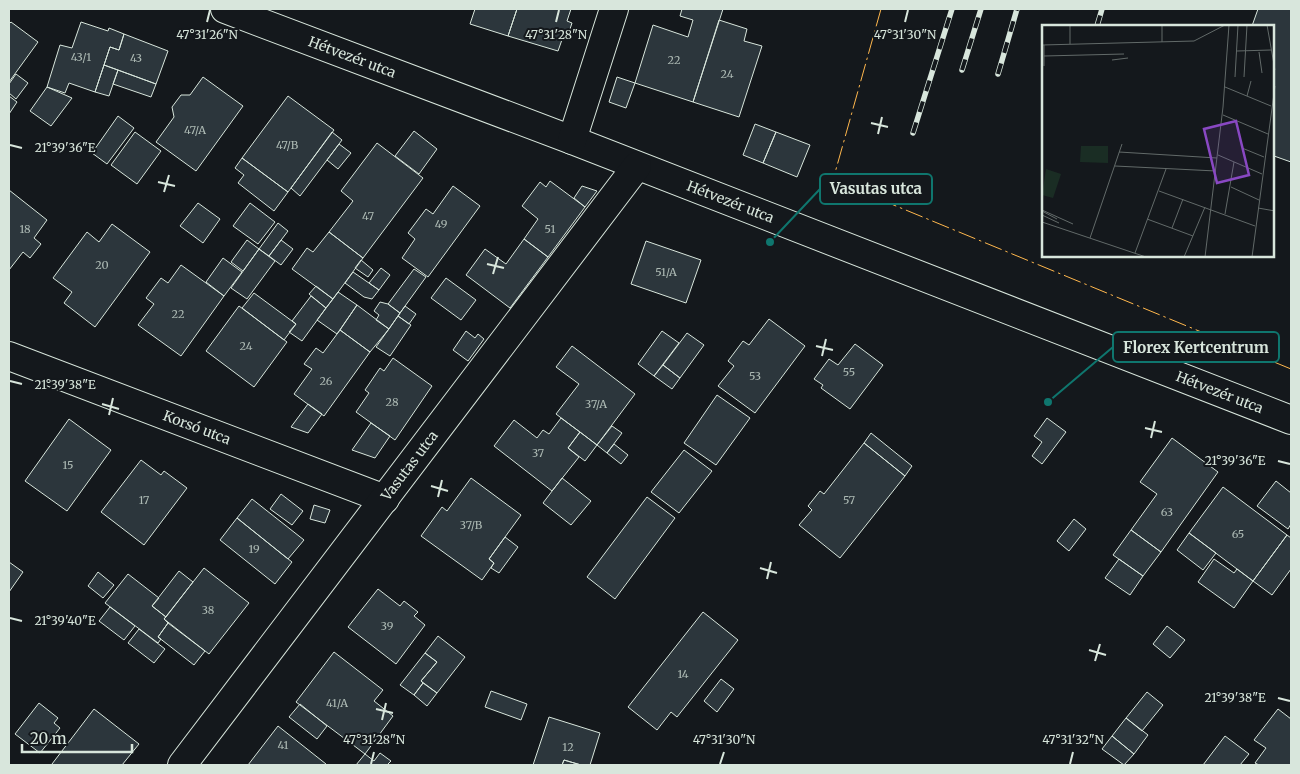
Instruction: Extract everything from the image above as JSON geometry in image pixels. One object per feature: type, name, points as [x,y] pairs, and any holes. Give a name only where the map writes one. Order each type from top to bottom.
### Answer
[{"type":"street","name":"Hétvezér utca","points":[[225,9],[268,17],[637,166],[1291,420]]},
{"type":"street","points":[[572,140],[614,9]]},
{"type":"street","name":"Vasutas utca","points":[[182,765],[637,166]]},
{"type":"street","name":"Korsó utca","points":[[9,356],[385,498]]},
{"type":"building","points":[[475,9],[517,9],[508,36],[470,24]]},
{"type":"building","points":[[517,9],[571,9],[567,21],[572,23],[568,35],[564,34],[558,51],[508,36]]},
{"type":"building","points":[[682,9],[723,9],[693,102],[635,83],[653,25],[688,37],[693,20],[680,16]]},
{"type":"building","points":[[1258,9],[1291,9],[1291,162],[1275,156],[1275,25],[1252,25]]},
{"type":"building","points":[[719,20],[747,29],[744,41],[762,46],[739,117],[693,102]]},
{"type":"building","points":[[11,22],[38,42],[9,82],[9,24]]},
{"type":"building","points":[[81,22],[108,31],[109,28],[124,34],[119,50],[110,47],[95,92],[69,83],[65,93],[47,87],[60,45],[72,48]]},
{"type":"building","points":[[124,34],[168,51],[156,84],[104,65],[110,47],[119,50]]},
{"type":"building","points":[[104,65],[118,70],[109,96],[95,92]]},
{"type":"building","points":[[118,70],[156,84],[151,97],[113,84]]},
{"type":"building","points":[[16,74],[28,83],[16,99],[9,93],[9,84]]},
{"type":"building","points":[[203,77],[243,106],[196,171],[156,142],[174,117],[172,107],[181,95],[190,95]]},
{"type":"building","points":[[617,77],[635,83],[626,108],[609,102]]},
{"type":"building","points":[[47,87],[72,98],[51,126],[30,111]]},
{"type":"building","points":[[9,96],[17,102],[9,114]]},
{"type":"building","points":[[288,96],[334,130],[288,192],[242,158]]},
{"type":"building","points":[[118,116],[134,128],[107,164],[92,153]]},
{"type":"building","points":[[755,124],[776,132],[763,163],[743,155]]},
{"type":"building","points":[[414,131],[437,149],[419,174],[395,156]]},
{"type":"building","points":[[135,132],[161,151],[137,184],[111,165]]},
{"type":"building","points":[[332,132],[342,140],[300,196],[291,188]]},
{"type":"building","points":[[776,132],[810,145],[797,177],[763,163]]},
{"type":"building","points":[[377,143],[423,178],[363,258],[329,232],[353,201],[341,191]]},
{"type":"building","points":[[339,144],[351,153],[338,169],[327,160]]},
{"type":"building","points":[[242,158],[288,192],[274,211],[238,183],[244,175],[235,168]]},
{"type":"building","points":[[550,181],[585,207],[548,257],[524,239],[538,219],[522,206],[540,182],[546,187]]},
{"type":"building","points":[[453,186],[480,206],[428,277],[402,258],[415,239],[408,233],[426,209],[433,214]]},
{"type":"building","points":[[582,186],[597,191],[585,207],[574,198]]},
{"type":"building","points":[[9,190],[47,220],[34,238],[41,244],[30,258],[23,252],[9,270]]},
{"type":"building","points":[[198,203],[220,219],[203,243],[180,226]]},
{"type":"building","points":[[250,203],[275,222],[258,244],[233,226]]},
{"type":"building","points":[[278,223],[288,231],[269,256],[259,249]]},
{"type":"building","points":[[112,224],[150,252],[95,327],[64,303],[72,292],[53,278],[87,232],[99,242]]},
{"type":"building","points":[[329,232],[363,258],[333,299],[292,269],[307,248],[313,252]]},
{"type":"building","points":[[524,239],[548,257],[510,308],[466,275],[485,249],[506,264]]},
{"type":"building","points":[[247,240],[259,249],[243,271],[231,262]]},
{"type":"building","points":[[281,240],[293,249],[281,265],[269,256]]},
{"type":"building","points":[[646,241],[701,260],[686,303],[631,284]]},
{"type":"building","points":[[259,249],[275,261],[247,299],[231,288]]},
{"type":"building","points":[[223,258],[242,272],[224,296],[206,282]]},
{"type":"building","points":[[361,260],[373,270],[368,277],[355,268]]},
{"type":"building","points":[[181,265],[224,296],[181,356],[138,325],[154,304],[146,298],[161,278],[168,283]]},
{"type":"building","points":[[381,268],[390,275],[379,290],[369,283]]},
{"type":"building","points":[[414,269],[426,277],[400,313],[388,304]]},
{"type":"building","points":[[353,272],[379,290],[372,299],[364,297],[345,283]]},
{"type":"building","points":[[446,278],[476,300],[461,320],[431,298]]},
{"type":"building","points":[[316,286],[333,299],[326,308],[309,294]]},
{"type":"building","points":[[338,292],[357,305],[337,334],[317,320]]},
{"type":"building","points":[[254,293],[296,324],[284,340],[242,308]]},
{"type":"building","points":[[311,296],[326,308],[302,341],[289,332],[296,324],[292,321]]},
{"type":"building","points":[[380,302],[388,304],[400,313],[389,329],[376,320],[379,315],[374,311]]},
{"type":"building","points":[[357,305],[389,329],[370,352],[340,330]]},
{"type":"building","points":[[239,306],[287,342],[254,387],[206,351]]},
{"type":"building","points":[[405,306],[416,314],[409,324],[398,316]]},
{"type":"building","points":[[398,316],[411,325],[390,356],[376,347]]},
{"type":"building","points":[[769,319],[805,346],[755,413],[718,386],[734,366],[728,361],[743,341],[749,345]]},
{"type":"building","points":[[340,330],[370,352],[324,416],[294,394],[312,369],[304,364],[316,348],[323,353]]},
{"type":"building","points":[[466,331],[475,338],[478,334],[484,339],[468,361],[453,350]]},
{"type":"building","points":[[662,331],[679,343],[654,376],[638,364]]},
{"type":"building","points":[[687,333],[704,345],[680,378],[663,365]]},
{"type":"building","points":[[855,344],[883,365],[850,409],[821,388],[823,385],[814,379],[829,359],[838,365]]},
{"type":"building","points":[[572,346],[635,394],[597,445],[556,414],[579,384],[556,367]]},
{"type":"building","points":[[393,358],[432,386],[395,440],[356,412],[369,393],[365,390],[380,368],[384,371]]},
{"type":"building","points":[[663,365],[680,378],[672,389],[654,376]]},
{"type":"building","points":[[717,395],[750,418],[716,465],[684,443]]},
{"type":"building","points":[[308,404],[322,414],[308,433],[291,427]]},
{"type":"building","points":[[561,418],[580,432],[568,448],[579,457],[552,491],[494,446],[514,420],[537,438],[543,430],[549,434]]},
{"type":"building","points":[[1047,418],[1066,432],[1042,464],[1032,456],[1042,442],[1034,436]]},
{"type":"building","points":[[69,419],[111,450],[67,511],[25,481]]},
{"type":"building","points":[[371,423],[390,436],[375,458],[352,450]]},
{"type":"building","points":[[612,426],[622,433],[607,453],[597,445]]},
{"type":"building","points":[[580,432],[597,445],[585,461],[568,448]]},
{"type":"building","points":[[871,433],[912,466],[905,476],[864,443]]},
{"type":"building","points":[[1172,438],[1218,472],[1161,552],[1131,530],[1157,494],[1140,482]]},
{"type":"building","points":[[864,443],[905,476],[840,558],[799,525],[812,510],[808,506],[820,491],[824,494]]},
{"type":"building","points":[[614,444],[628,455],[621,464],[607,453]]},
{"type":"building","points":[[684,450],[712,471],[679,513],[651,492]]},
{"type":"building","points":[[141,460],[161,475],[164,471],[187,488],[144,545],[101,512]]},
{"type":"building","points":[[471,478],[521,515],[489,559],[494,563],[482,580],[421,536],[442,507],[447,511]]},
{"type":"building","points":[[562,478],[591,501],[571,525],[543,503]]},
{"type":"building","points":[[1276,481],[1291,493],[1291,524],[1288,529],[1257,506]]},
{"type":"building","points":[[1223,487],[1287,535],[1253,581],[1189,533]]},
{"type":"building","points":[[281,494],[303,511],[292,525],[270,509]]},
{"type":"building","points":[[647,497],[675,518],[615,599],[587,577]]},
{"type":"building","points":[[252,499],[304,540],[288,559],[237,518]]},
{"type":"building","points":[[314,505],[330,510],[325,523],[310,519]]},
{"type":"building","points":[[237,518],[292,562],[275,584],[220,540]]},
{"type":"building","points":[[1074,519],[1086,529],[1069,551],[1057,541]]},
{"type":"building","points":[[1131,530],[1161,552],[1143,576],[1113,555]]},
{"type":"building","points":[[1189,533],[1216,553],[1203,570],[1177,550]]},
{"type":"building","points":[[1287,535],[1291,538],[1291,569],[1272,595],[1253,581]]},
{"type":"building","points":[[505,537],[518,547],[499,573],[491,568],[494,563],[489,559]]},
{"type":"building","points":[[1119,559],[1143,576],[1130,595],[1105,578]]},
{"type":"building","points":[[1214,559],[1234,573],[1237,569],[1253,581],[1234,608],[1198,582]]},
{"type":"building","points":[[9,562],[23,572],[9,592]]},
{"type":"building","points":[[204,568],[249,603],[209,654],[164,619]]},
{"type":"building","points":[[179,571],[193,582],[166,617],[152,606]]},
{"type":"building","points":[[98,572],[114,585],[103,598],[88,586]]},
{"type":"building","points":[[128,574],[159,598],[152,606],[166,617],[164,619],[168,623],[158,637],[161,639],[158,643],[105,603]]},
{"type":"building","points":[[378,589],[400,606],[404,601],[418,612],[414,616],[425,625],[396,664],[348,627]]},
{"type":"building","points":[[110,607],[135,626],[124,640],[99,621]]},
{"type":"building","points":[[703,612],[738,640],[677,717],[671,712],[657,730],[628,707]]},
{"type":"building","points":[[168,623],[205,651],[194,665],[158,637]]},
{"type":"building","points":[[1167,626],[1185,640],[1170,658],[1153,644]]},
{"type":"building","points":[[139,629],[165,649],[154,663],[128,643]]},
{"type":"building","points":[[438,636],[465,657],[437,693],[421,681],[437,662],[425,653]]},
{"type":"building","points":[[334,652],[383,690],[374,701],[393,716],[365,754],[296,702]]},
{"type":"building","points":[[425,653],[437,662],[421,681],[423,683],[414,695],[400,685]]},
{"type":"building","points":[[721,679],[734,689],[717,712],[704,701]]},
{"type":"building","points":[[423,683],[437,693],[427,706],[414,695]]},
{"type":"building","points":[[491,691],[527,704],[521,720],[485,707]]},
{"type":"building","points":[[1147,692],[1163,705],[1142,731],[1126,718]]},
{"type":"building","points":[[39,703],[58,718],[54,723],[60,728],[40,753],[15,734]]},
{"type":"building","points":[[300,704],[327,726],[317,739],[289,717]]},
{"type":"building","points":[[94,709],[139,744],[122,765],[53,765],[52,764]]},
{"type":"building","points":[[1278,709],[1291,719],[1291,765],[1259,765],[1255,763],[1266,748],[1254,740]]},
{"type":"building","points":[[549,717],[600,733],[590,765],[581,765],[564,760],[562,765],[533,765]]},
{"type":"building","points":[[1126,718],[1148,735],[1134,754],[1112,736]]},
{"type":"building","points":[[278,726],[326,764],[248,765]]},
{"type":"building","points":[[1112,736],[1134,754],[1124,765],[1102,749]]},
{"type":"building","points":[[1225,736],[1249,754],[1240,765],[1203,765]]},
{"type":"building","points":[[380,753],[391,761],[387,765],[356,765],[365,754],[374,761]]},
{"type":"building","points":[[564,760],[581,765],[562,765]]},
{"type":"railway","points":[[913,133],[952,9]]},
{"type":"railway","points":[[962,70],[981,9]]},
{"type":"railway","points":[[998,74],[1017,9]]},
{"type":"railway","points":[[1097,25],[1102,9]]},
{"type":"power","points":[[881,9],[833,180],[1291,369]]},
{"type":"place","name":"Vasutas utca","points":[[770,242]]},
{"type":"place","name":"Florex Kertcentrum","points":[[1048,402]]}]
